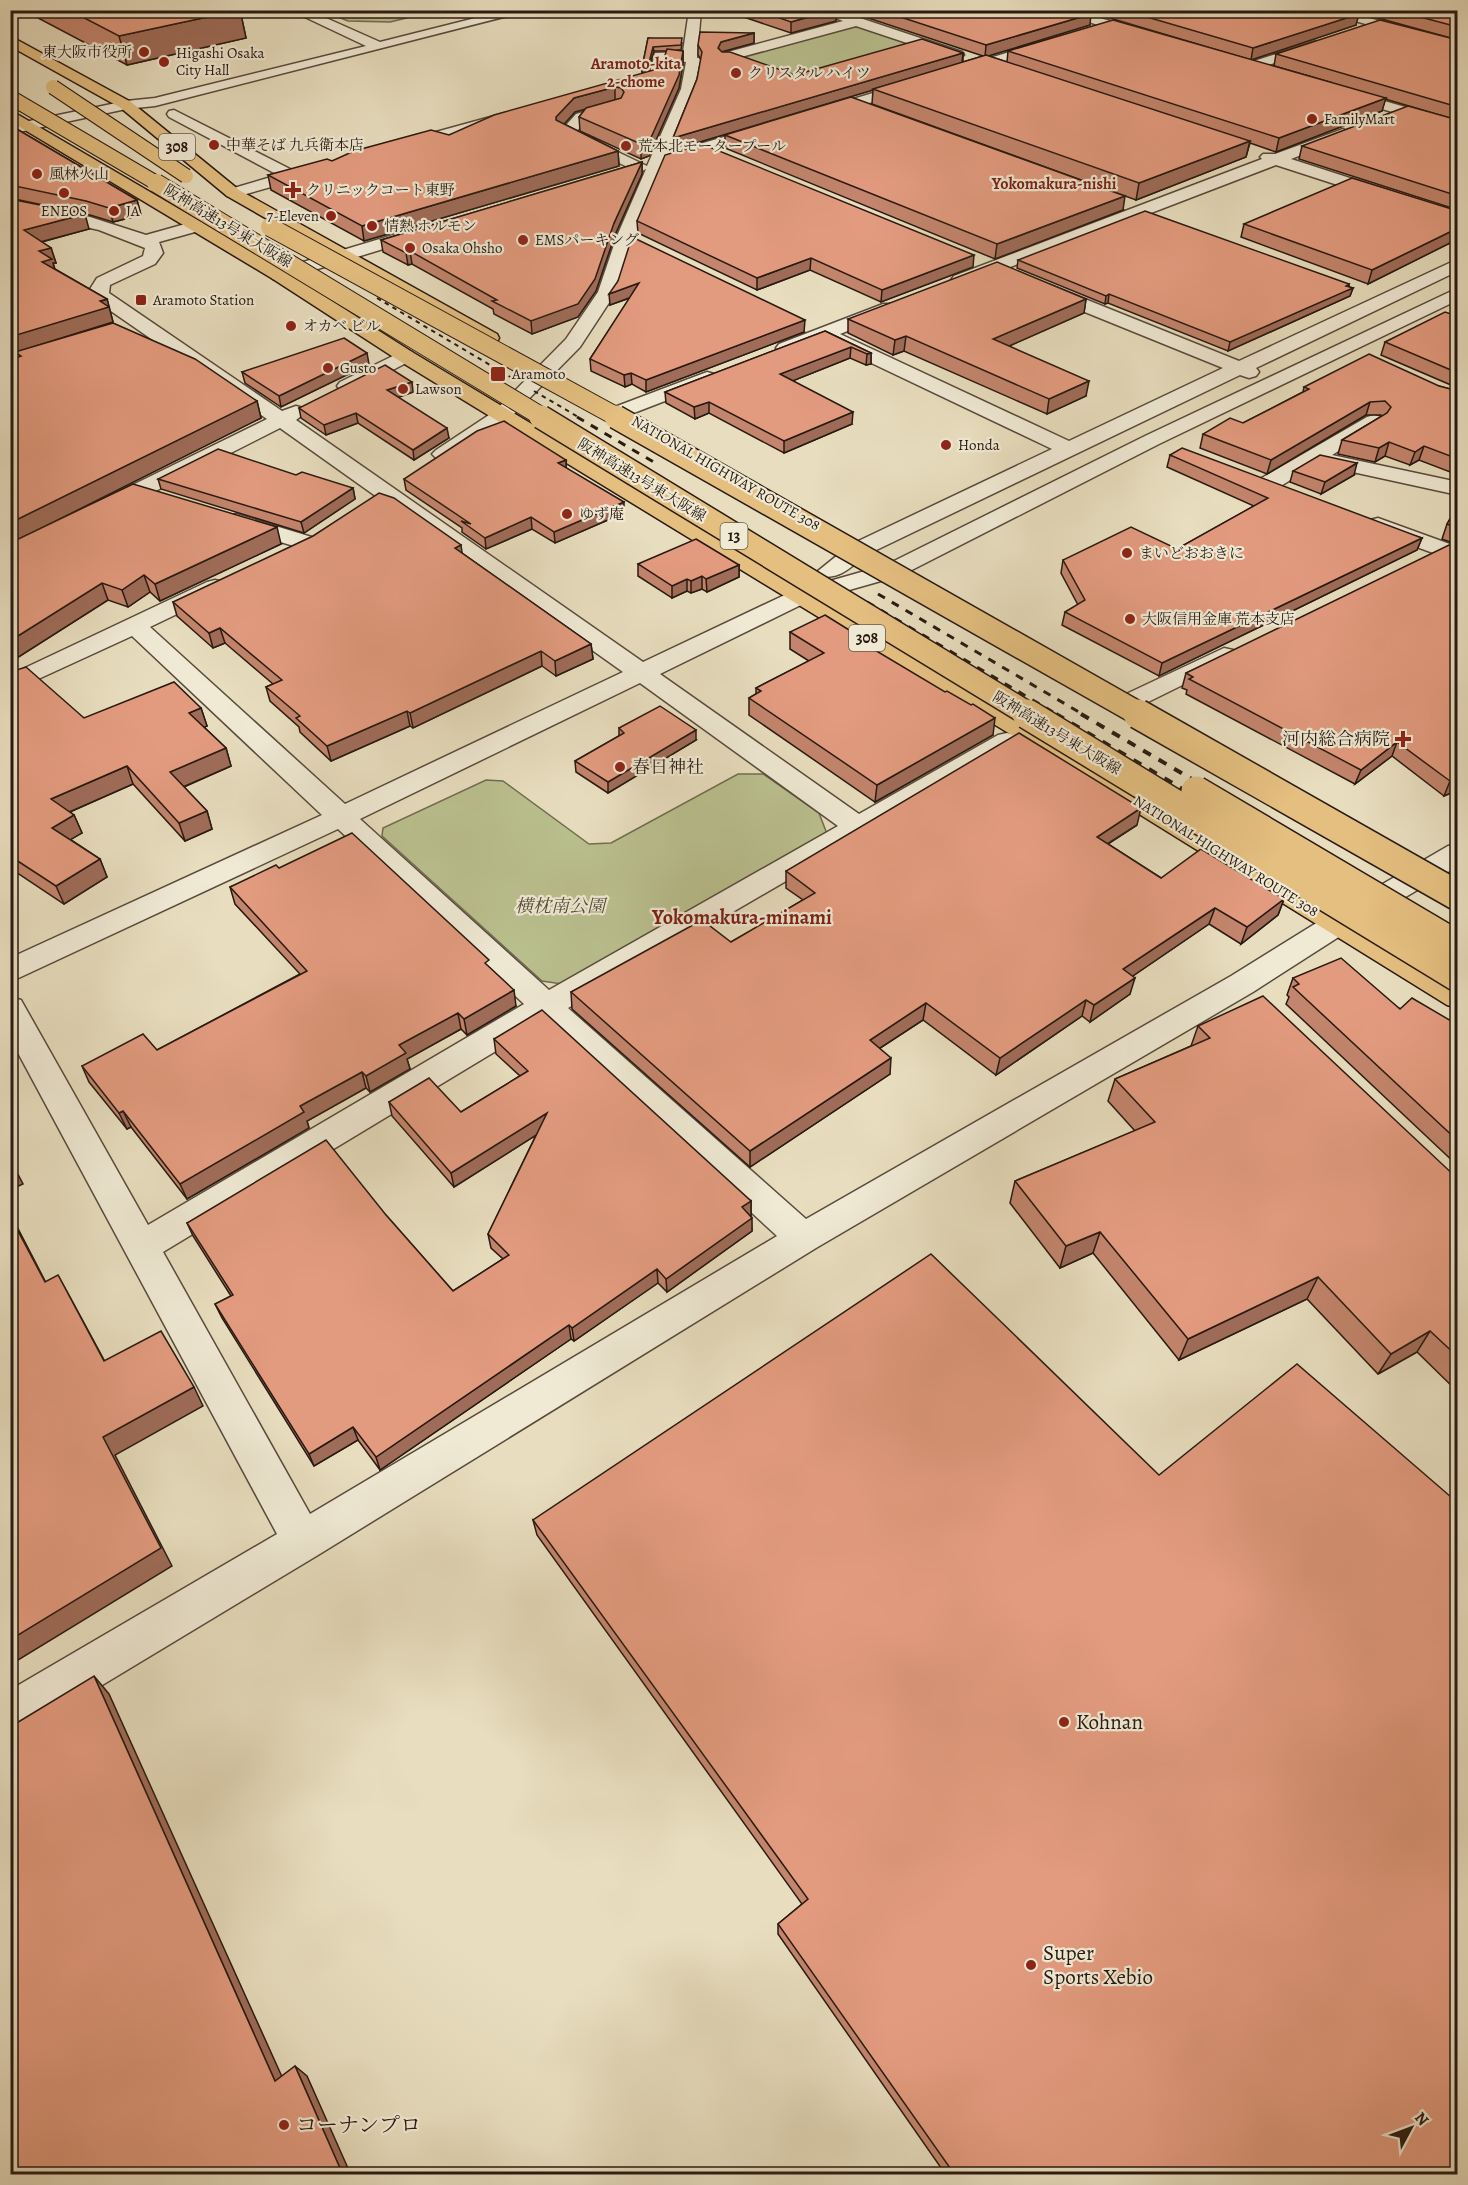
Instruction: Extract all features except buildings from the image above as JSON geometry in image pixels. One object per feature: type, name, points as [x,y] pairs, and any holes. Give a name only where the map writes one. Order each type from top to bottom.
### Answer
[{"type":"highway","name":"NATIONAL HIGHWAY ROUTE 308","points":[[10,40],[126,105],[233,193],[547,370],[894,570],[1131,701],[1450,867]]},
{"type":"highway","points":[[10,50],[34,64],[49,85],[200,187]]},
{"type":"highway","name":"阪神高速13号東大阪線","points":[[10,79],[207,192],[520,362],[1458,896]]},
{"type":"highway","name":"阪神高速13号東大阪線","points":[[10,99],[37,121],[274,254],[1458,976]]},
{"type":"highway","name":"NATIONAL HIGHWAY ROUTE 308","points":[[10,114],[37,121],[196,226],[279,275],[405,356],[1458,997]]},
{"type":"highway","points":[[484,383],[590,438],[895,613],[1458,946]]},
{"type":"highway","points":[[648,436],[801,537],[930,616],[1458,924]]},
{"type":"street","points":[[296,10],[372,43],[525,10]]},
{"type":"street","points":[[10,130],[37,121],[154,102],[489,10]]},
{"type":"street","points":[[368,505],[502,415],[573,343],[607,292],[626,236],[658,161],[691,59],[695,10]]},
{"type":"street","points":[[822,10],[1006,71]]},
{"type":"street","points":[[1058,10],[1164,41]]},
{"type":"street","points":[[1322,10],[1458,46]]},
{"type":"street","points":[[601,91],[656,76],[660,56],[691,59],[731,56],[855,22]]},
{"type":"street","points":[[1353,32],[1375,25]]},
{"type":"street","points":[[1086,33],[1109,26]]},
{"type":"street","points":[[806,117],[1063,39]]},
{"type":"street","points":[[1274,73],[1247,65],[1330,40]]},
{"type":"street","points":[[897,50],[920,43]]},
{"type":"street","points":[[731,56],[752,63]]},
{"type":"street","points":[[1328,89],[1458,127]]},
{"type":"street","points":[[632,102],[580,117],[567,134],[640,167]]},
{"type":"street","points":[[852,104],[874,112]]},
{"type":"street","points":[[1382,119],[1403,111]]},
{"type":"street","points":[[392,148],[525,112]]},
{"type":"street","points":[[174,114],[291,176]]},
{"type":"street","points":[[617,173],[783,124]]},
{"type":"street","points":[[947,285],[1361,128]]},
{"type":"street","points":[[704,148],[726,157]]},
{"type":"street","points":[[1254,152],[1458,219]]},
{"type":"street","points":[[233,193],[324,167]]},
{"type":"street","points":[[1121,202],[1165,218]]},
{"type":"street","points":[[10,205],[42,210],[126,233],[153,246],[154,253],[149,260],[103,282],[99,289],[101,296],[280,420],[406,479],[641,673],[857,826]]},
{"type":"street","points":[[146,241],[196,226]]},
{"type":"street","points":[[279,275],[434,228]]},
{"type":"street","points":[[626,236],[647,246]]},
{"type":"street","points":[[970,258],[1273,381]]},
{"type":"street","points":[[799,597],[858,550],[1237,367],[1458,264]]},
{"type":"street","points":[[1359,288],[1421,310]]},
{"type":"street","points":[[10,971],[341,817],[799,597],[894,570],[1152,440],[1458,293]]},
{"type":"street","points":[[770,354],[902,303]]},
{"type":"street","points":[[119,330],[141,323]]},
{"type":"street","points":[[803,323],[1068,449]]},
{"type":"street","points":[[1343,348],[1370,359]]},
{"type":"street","points":[[332,394],[405,356]]},
{"type":"street","points":[[619,412],[727,370]]},
{"type":"street","points":[[84,518],[311,404]]},
{"type":"street","points":[[1289,492],[1258,480],[1313,457],[1374,421]]},
{"type":"street","points":[[1152,440],[1176,449]]},
{"type":"street","points":[[1313,457],[1458,489]]},
{"type":"street","points":[[137,491],[171,501]]},
{"type":"street","points":[[215,515],[315,538],[275,559]]},
{"type":"street","points":[[1363,519],[1450,552]]},
{"type":"street","points":[[1410,564],[1450,552]]},
{"type":"street","points":[[10,685],[232,579]]},
{"type":"street","points":[[135,626],[546,1006],[803,1238]]},
{"type":"street","points":[[1131,701],[1249,643]]},
{"type":"street","points":[[141,1246],[546,1006],[1024,731]]},
{"type":"street","points":[[10,1715],[303,1541],[803,1238],[1242,984],[1336,924],[1450,867]]},
{"type":"street","points":[[1242,984],[1268,1009]]},
{"type":"street","points":[[10,1008],[303,1541]]},
{"type":"green space","points":[[323,11],[436,11],[390,22],[348,21]]},
{"type":"green space","points":[[850,27],[861,27],[906,42],[905,45],[802,75],[786,74],[746,59],[747,54]]},
{"type":"green space","name":"横枕南公園","points":[[738,774],[763,774],[819,813],[827,834],[562,984],[542,981],[382,836],[383,828],[486,780],[503,781],[589,844],[611,843]]},
{"type":"railway","points":[[377,298],[512,378]]},
{"type":"railway","points":[[364,302],[502,384]]},
{"type":"railway","points":[[534,391],[580,418]]},
{"type":"railway","points":[[528,400],[559,418]]},
{"type":"railway","points":[[556,417],[647,470]]},
{"type":"railway","points":[[577,417],[657,464]]},
{"type":"railway","points":[[878,594],[1084,715]]},
{"type":"railway","points":[[867,602],[1058,715]]},
{"type":"railway","points":[[1056,714],[1343,884]]},
{"type":"railway","points":[[1081,714],[1357,876]]},
{"type":"place","name":"東大阪市役所","points":[[144,52]]},
{"type":"place","name":"Higashi Osaka City Hall","points":[[164,62]]},
{"type":"place","name":"クリスタル ハイツ","points":[[736,73]]},
{"type":"place","name":"FamilyMart","points":[[1312,119]]},
{"type":"place","name":"中華そば 九兵衛本店","points":[[214,145]]},
{"type":"place","name":"荒本北モータープール","points":[[626,146]]},
{"type":"place","name":"風林火山","points":[[37,174]]},
{"type":"place","name":"クリニックコート東野","points":[[293,190]]},
{"type":"place","name":"ENEOS","points":[[64,193]]},
{"type":"place","name":"JA","points":[[114,211]]},
{"type":"place","name":"7-Eleven","points":[[331,216]]},
{"type":"place","name":"情熱 ホルモン","points":[[372,226]]},
{"type":"place","name":"EMSパーキング","points":[[523,240]]},
{"type":"place","name":"Osaka Ohsho","points":[[410,248]]},
{"type":"place","name":"Aramoto Station","points":[[141,300]]},
{"type":"place","name":"オカベ ビル","points":[[291,326]]},
{"type":"place","name":"Gusto","points":[[328,368]]},
{"type":"place","name":"Aramoto","points":[[498,374]]},
{"type":"place","name":"Lawson","points":[[403,389]]},
{"type":"place","name":"Honda","points":[[946,445]]},
{"type":"place","name":"ゆず庵","points":[[567,514]]},
{"type":"place","name":"まいどおおきに","points":[[1127,553]]},
{"type":"place","name":"大阪信用金庫 荒本支店","points":[[1130,619]]},
{"type":"place","name":"河内総合病院","points":[[1403,739]]},
{"type":"place","name":"春日神社","points":[[620,767]]},
{"type":"place","name":"Kohnan","points":[[1064,1722]]},
{"type":"place","name":"Super Sports Xebio","points":[[1031,1965]]},
{"type":"place","name":"コーナンプロ","points":[[284,2125]]},
{"type":"district","name":"Aramoto-kita 2-chome","points":[[636,73]]},
{"type":"district","name":"Yokomakura-nishi","points":[[1054,184]]},
{"type":"district","name":"Yokomakura-minami","points":[[742,917]]}]
